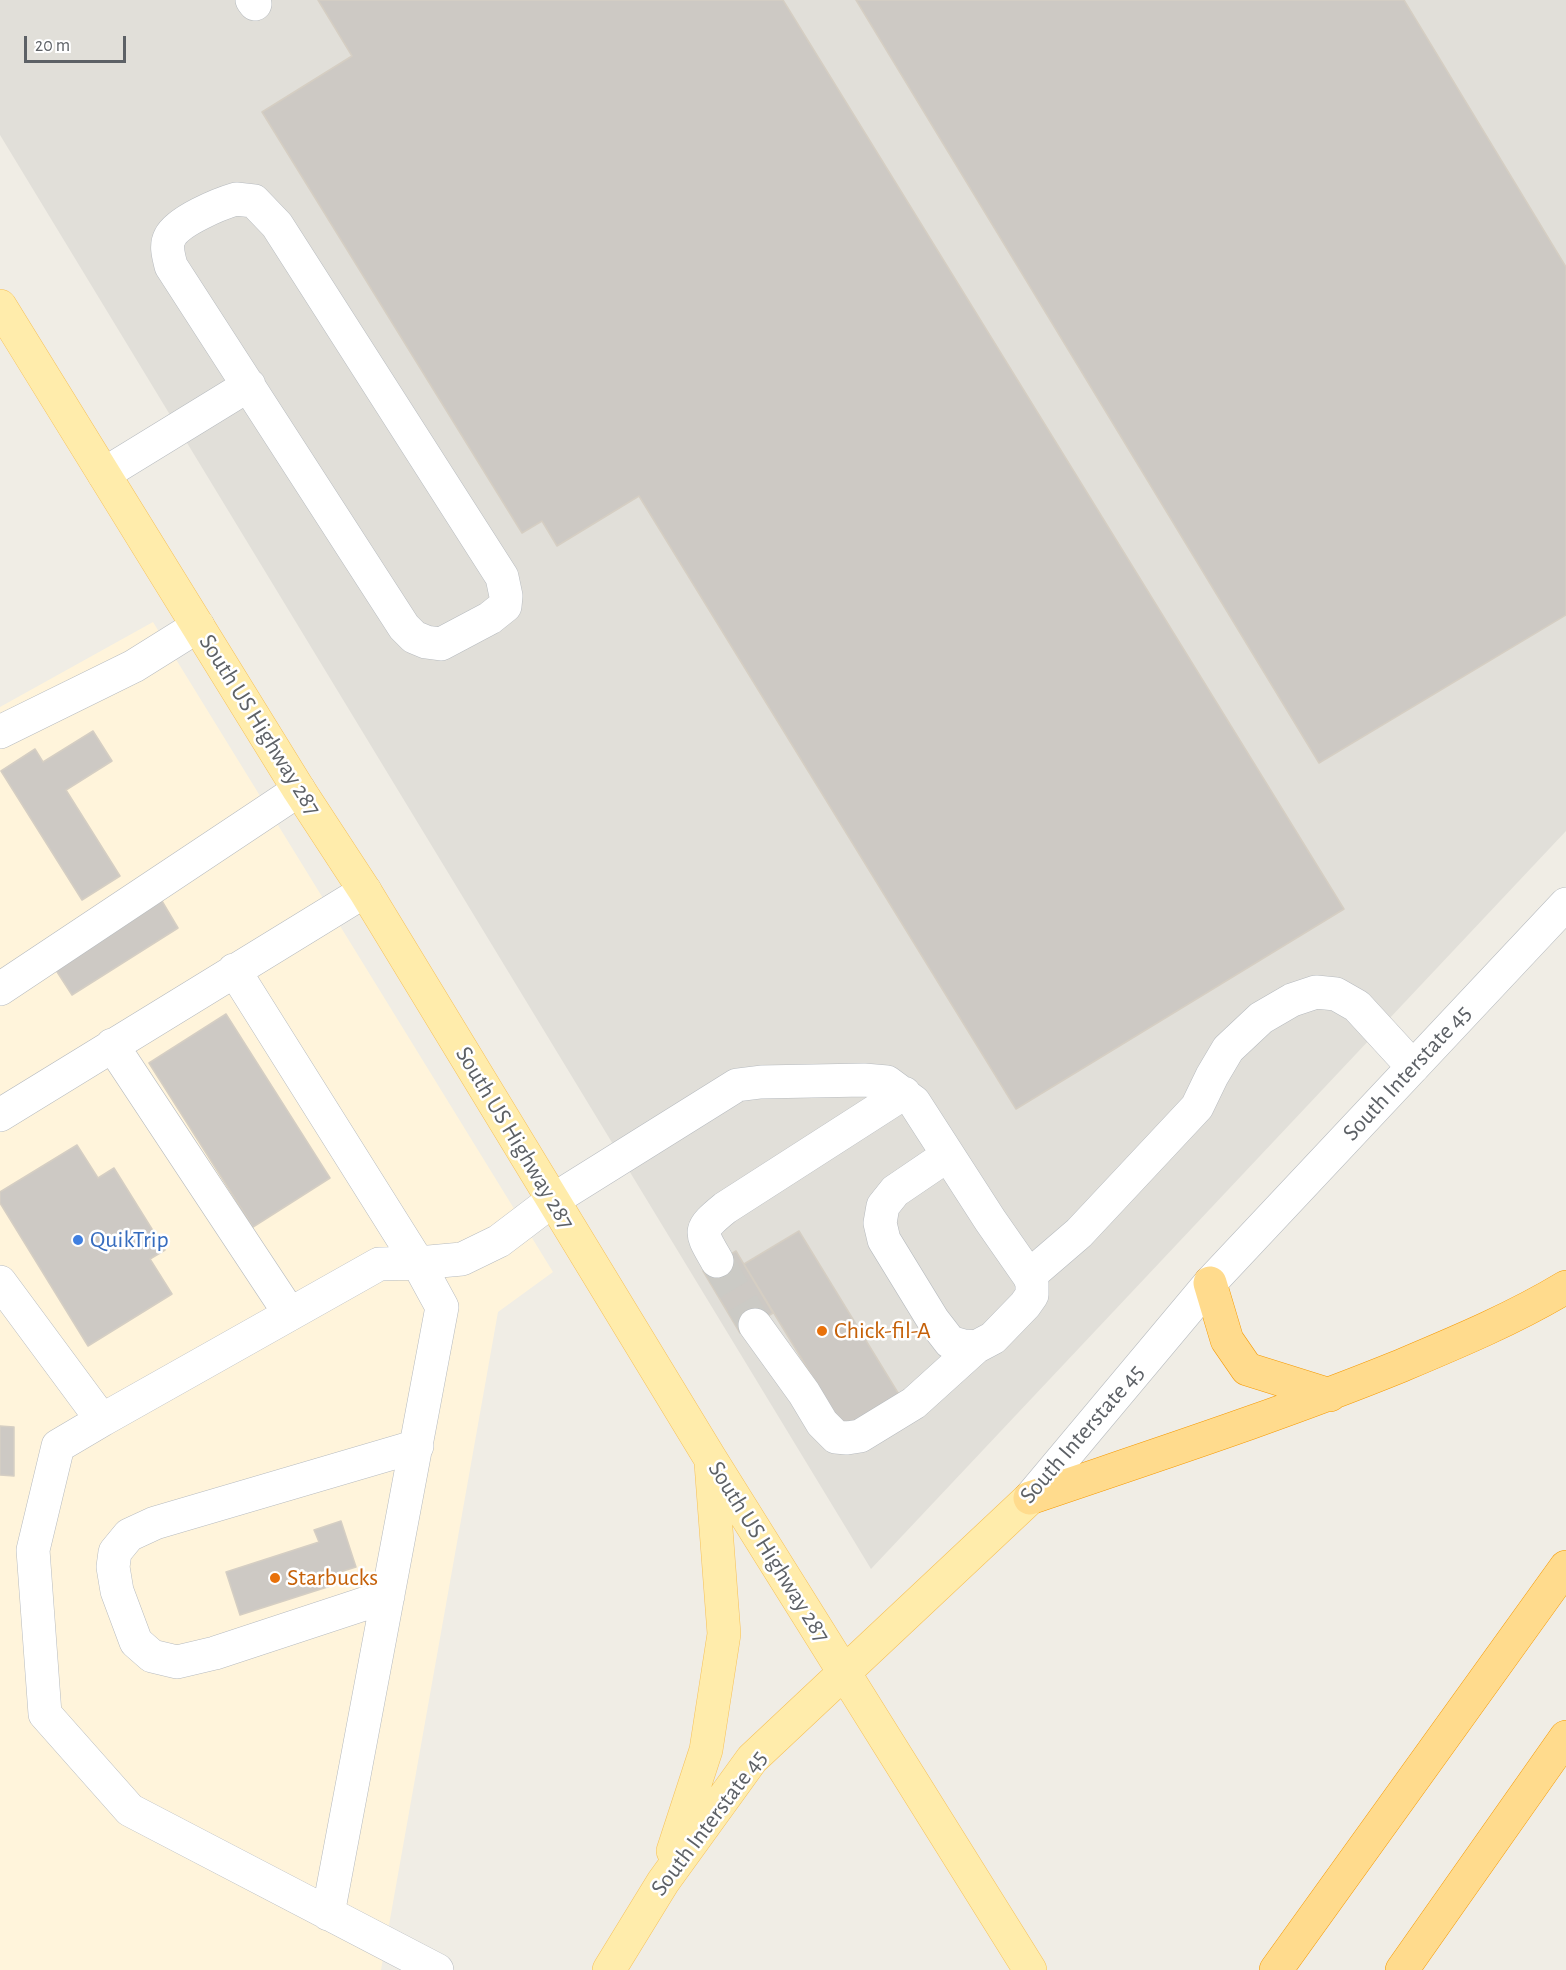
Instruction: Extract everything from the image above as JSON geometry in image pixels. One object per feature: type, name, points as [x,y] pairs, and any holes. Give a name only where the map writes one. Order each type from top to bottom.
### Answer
[{"type":"highway","points":[[1210,1283],[1227,1340],[1247,1369],[1330,1395]]},
{"type":"highway","points":[[1029,1498],[1330,1395],[1445,1347],[1538,1304],[1566,1287]]},
{"type":"highway","points":[[1276,1970],[1566,1567]]},
{"type":"highway","points":[[1402,1970],[1566,1737]]},
{"type":"main road","name":"South US Highway 287","points":[[0,306],[299,790],[365,891],[710,1458],[1030,1970]]},
{"type":"main road","points":[[663,1882],[706,1750],[724,1634],[710,1458]]},
{"type":"main road","name":"South Interstate 45","points":[[609,1970],[663,1882],[752,1759],[1029,1498]]},
{"type":"street","points":[[236,199],[254,201],[277,225],[502,577],[506,596],[505,606],[490,618],[441,644],[426,642],[414,637],[404,627],[249,386],[171,266],[167,246],[170,236],[181,226],[219,204],[236,199]]},
{"type":"street","points":[[104,474],[249,386]]},
{"type":"street","points":[[0,732],[134,666],[198,626]]},
{"type":"street","points":[[0,989],[299,790]]},
{"type":"street","points":[[0,1115],[365,891]]},
{"type":"street","name":"South Interstate 45","points":[[1029,1498],[1210,1283],[1566,904]]},
{"type":"street","points":[[234,970],[418,1263],[442,1307],[328,1914]]},
{"type":"street","points":[[1029,1276],[1079,1233],[1197,1107],[1228,1049],[1261,1018],[1292,1000],[1316,992],[1336,994],[1357,1006],[1413,1067]]},
{"type":"street","points":[[112,1045],[290,1314]]},
{"type":"street","points":[[437,1970],[130,1810],[45,1714],[33,1550],[58,1446],[379,1264],[418,1263],[462,1258],[499,1241],[553,1200],[737,1085],[761,1082],[864,1080],[887,1082],[904,1093],[914,1102],[1032,1283],[1032,1295],[1025,1305],[993,1338],[976,1347],[914,1403],[860,1436],[836,1437],[822,1423],[804,1393],[755,1325]]},
{"type":"street","points":[[717,1261],[703,1237],[704,1228],[710,1220],[725,1208],[904,1093]]},
{"type":"street","points":[[948,1155],[895,1191],[883,1206],[880,1223],[884,1240],[933,1320],[950,1342],[976,1347]]},
{"type":"street","points":[[0,1282],[102,1420]]},
{"type":"street","points":[[388,1596],[215,1653],[177,1662],[152,1656],[136,1642],[117,1591],[113,1567],[116,1552],[129,1535],[155,1523],[417,1446]]},
{"type":"shaded area","points":[[0,0],[1566,0],[1566,831],[871,1569],[0,135]]},
{"type":"shaded area","points":[[153,622],[553,1272],[498,1312],[381,1970],[0,1970],[0,707]]},
{"type":"building","points":[[318,0],[783,0],[1344,909],[1016,1109],[639,496],[557,546],[542,521],[522,533],[262,112],[352,56]]},
{"type":"building","points":[[856,0],[1404,0],[1566,267],[1566,615],[1319,763]]},
{"type":"building","points":[[93,731],[112,761],[66,790],[120,876],[82,900],[1,771],[35,749],[43,762]]},
{"type":"building","points":[[159,896],[178,928],[72,995],[52,964]]},
{"type":"building","points":[[226,1014],[330,1178],[253,1227],[149,1063]]},
{"type":"building","points":[[77,1145],[98,1178],[114,1168],[165,1250],[150,1259],[172,1294],[88,1346],[0,1203],[0,1192]]},
{"type":"building","name":"Chick-fil-A","points":[[799,1231],[903,1401],[848,1435],[744,1264]]},
{"type":"building","points":[[736,1251],[773,1313],[740,1333],[703,1271]]},
{"type":"building","points":[[0,1426],[14,1427],[14,1476],[0,1475]]},
{"type":"building","points":[[341,1521],[356,1567],[340,1572],[343,1582],[240,1615],[226,1572],[319,1542],[314,1530]]},
{"type":"tunnel","points":[[717,1261],[755,1325]]},
{"type":"place","name":"QuikTrip","points":[[78,1240]]},
{"type":"place","name":"Chick-fil-A","points":[[822,1331]]},
{"type":"place","name":"Starbucks","points":[[275,1578]]}]
